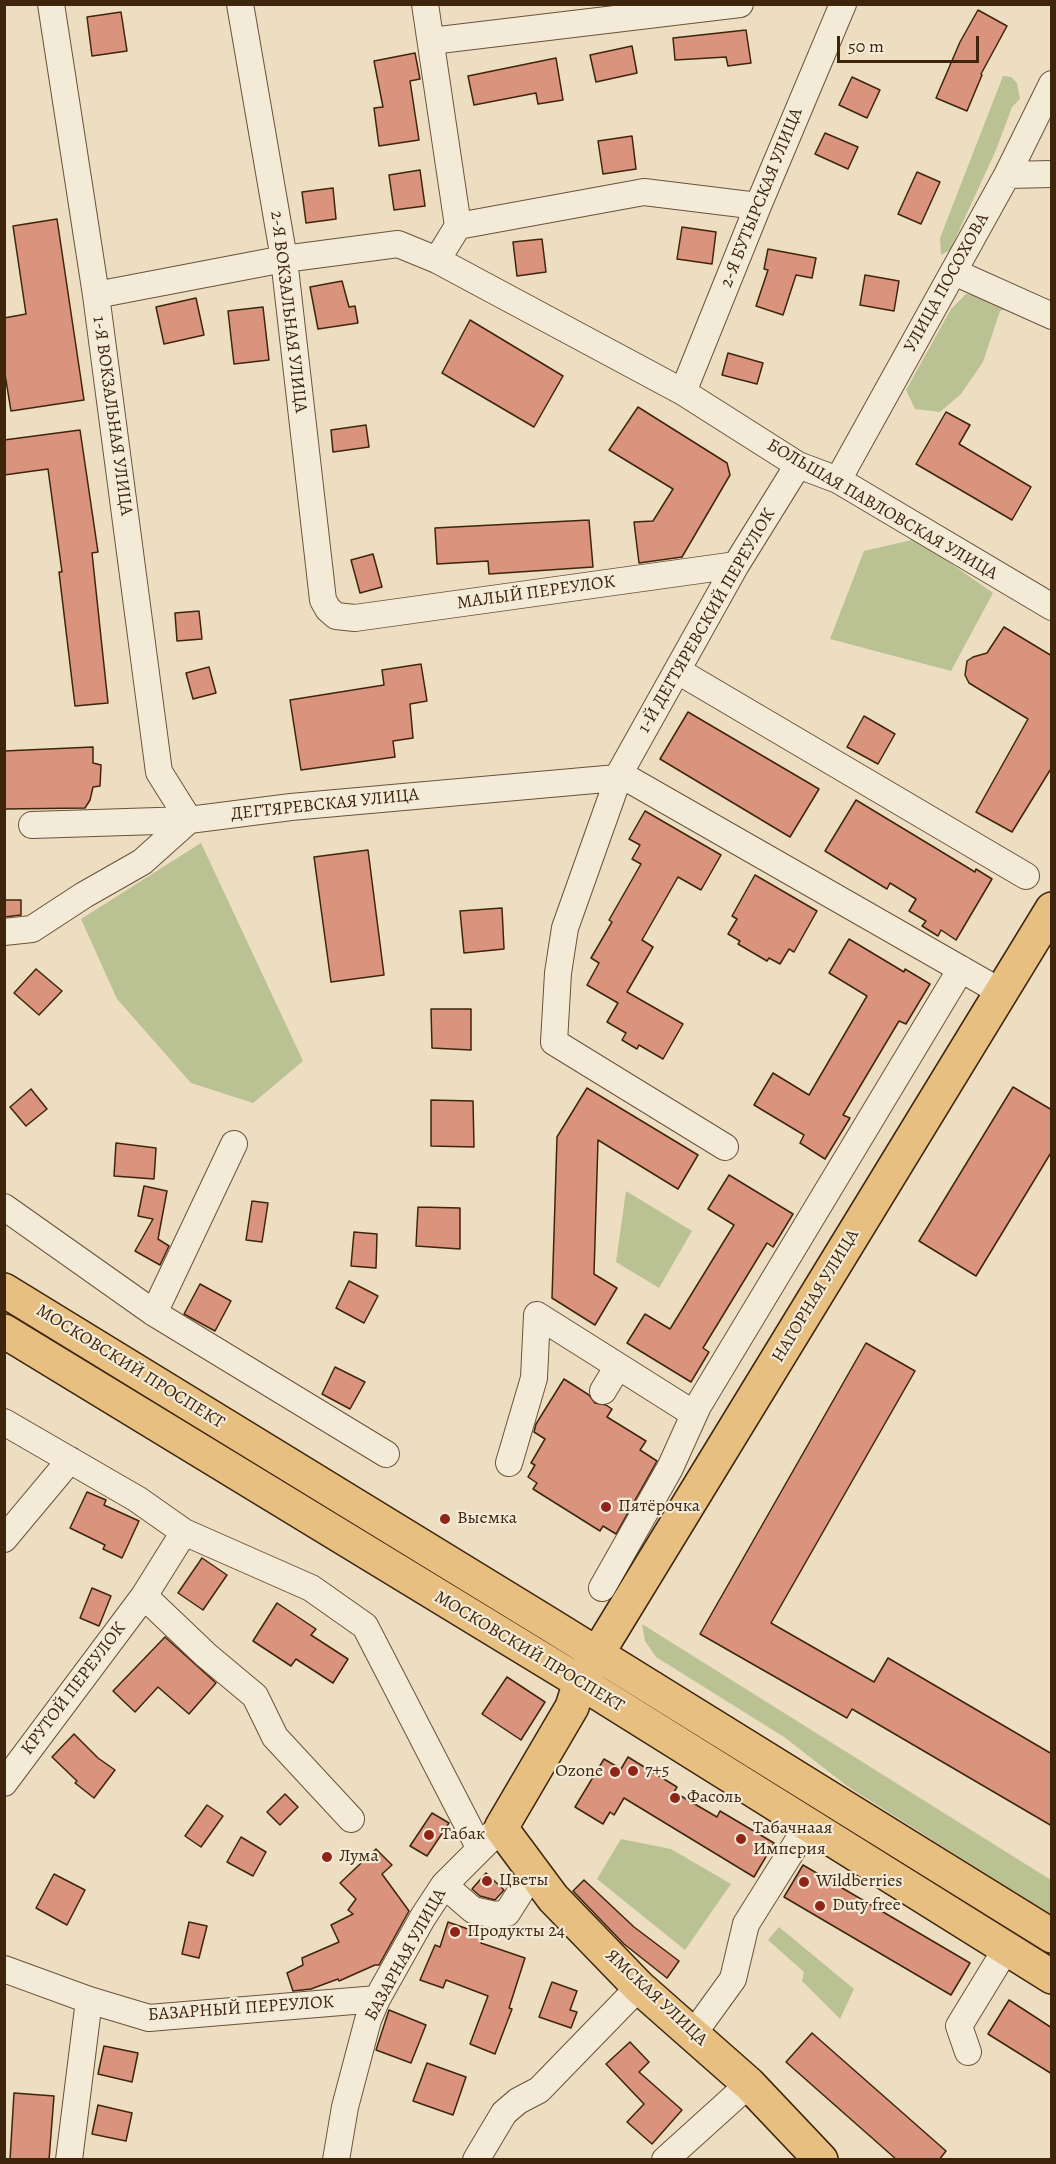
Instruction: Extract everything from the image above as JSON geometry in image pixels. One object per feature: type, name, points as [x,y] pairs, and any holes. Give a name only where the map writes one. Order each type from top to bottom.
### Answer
[{"type":"main road","name":"НАГОРНАЯ УЛИЦА","points":[[580,1682],[1052,909]]},
{"type":"main road","name":"МОСКОВСКИЙ ПРОСПЕКТ","points":[[4,1290],[1052,1936]]},
{"type":"main road","name":"МОСКОВСКИЙ ПРОСПЕКТ","points":[[4,1331],[580,1682],[1052,1977]]},
{"type":"main road","name":"БАЗАРНАЯ УЛИЦА","points":[[501,1828],[572,1707],[580,1682]]},
{"type":"main road","name":"ЯМСКАЯ УЛИЦА","points":[[501,1828],[553,1898],[639,1987],[694,2033],[749,2084],[821,2160]]},
{"type":"street","name":"1-Я ВОКЗАЛЬНАЯ УЛИЦА","points":[[51,4],[96,296],[159,772],[189,820]]},
{"type":"street","name":"2-Я ВОКЗАЛЬНАЯ УЛИЦА","points":[[240,4],[284,259],[323,600],[336,616]]},
{"type":"street","points":[[425,4],[459,226],[437,260]]},
{"type":"street","points":[[431,41],[740,4]]},
{"type":"street","name":"2-Я БУТЫРСКАЯ УЛИЦА","points":[[683,392],[843,4]]},
{"type":"street","name":"УЛИЦА ПОСОХОВА","points":[[838,480],[1007,175],[1052,84]]},
{"type":"street","points":[[1007,175],[1052,174]]},
{"type":"street","points":[[459,226],[644,192],[758,206]]},
{"type":"street","name":"БОЛЬШАЯ ПАВЛОВСКАЯ УЛИЦА","points":[[96,296],[284,259],[398,244],[437,260],[683,392],[798,465],[838,480],[1052,608]]},
{"type":"street","points":[[954,272],[1052,316]]},
{"type":"street","name":"1-Й ДЕГТЯРЕВСКИЙ ПЕРЕУЛОК","points":[[725,1147],[554,1042],[558,973],[565,928],[618,778],[736,564],[798,465]]},
{"type":"street","name":"МАЛЫЙ ПЕРЕУЛОК","points":[[336,616],[355,618],[736,564]]},
{"type":"street","points":[[678,671],[1026,876]]},
{"type":"street","points":[[618,778],[632,781],[1001,992]]},
{"type":"street","name":"ДЕГТЯРЕВСКАЯ УЛИЦА","points":[[32,825],[189,820],[291,807],[618,778]]},
{"type":"street","points":[[4,932],[32,929],[84,895],[142,862],[189,820]]},
{"type":"street","points":[[602,1588],[670,1468],[694,1414],[961,969]]},
{"type":"street","points":[[154,1313],[234,1144]]},
{"type":"street","points":[[4,1207],[154,1313],[386,1454]]},
{"type":"street","points":[[509,1462],[534,1378],[537,1315],[694,1414]]},
{"type":"street","points":[[603,1391],[618,1366]]},
{"type":"street","points":[[4,1422],[137,1499],[184,1532],[312,1588],[365,1626],[478,1845],[501,1828]]},
{"type":"street","points":[[4,1539],[70,1460]]},
{"type":"street","points":[[670,1468],[700,1485]]},
{"type":"street","name":"КРУТОЙ ПЕРЕУЛОК","points":[[4,1783],[144,1596],[184,1532]]},
{"type":"street","points":[[144,1596],[206,1655],[255,1696],[275,1737],[351,1819]]},
{"type":"street","points":[[694,2033],[733,1979],[746,1924],[808,1825]]},
{"type":"street","name":"БАЗАРНАЯ УЛИЦА","points":[[336,2160],[345,2107],[368,2020],[377,1999],[423,1917],[444,1885],[501,1828]]},
{"type":"street","points":[[444,1885],[473,1910],[495,1915],[507,1913],[533,1872]]},
{"type":"street","points":[[968,2052],[959,2026],[1006,1949]]},
{"type":"street","name":"БАЗАРНЫЙ ПЕРЕУЛОК","points":[[4,1969],[89,2000],[149,2018],[377,1999]]},
{"type":"street","points":[[476,2160],[504,2113],[518,2101],[539,2090],[639,1987]]},
{"type":"street","points":[[69,2160],[89,2000]]},
{"type":"street","points":[[665,2160],[749,2084]]},
{"type":"green space","points":[[1003,76],[1011,77],[1017,83],[1020,99],[1012,107],[996,150],[950,250],[941,255],[940,238]]},
{"type":"green space","points":[[966,294],[985,296],[1010,308],[1000,311],[983,362],[961,394],[940,412],[915,409],[906,390],[951,309]]},
{"type":"green space","points":[[916,539],[993,593],[951,671],[830,639],[864,551]]},
{"type":"green space","points":[[201,843],[303,1061],[253,1103],[191,1083],[117,999],[81,919]]},
{"type":"green space","points":[[626,1191],[692,1231],[659,1288],[616,1262]]},
{"type":"green space","points":[[642,1624],[1051,1880],[1051,1915],[847,1786],[784,1737],[656,1657],[645,1641]]},
{"type":"green space","points":[[621,1839],[671,1849],[731,1884],[685,1950],[597,1879]]},
{"type":"green space","points":[[779,1927],[854,1989],[840,2019],[802,1981],[804,1972],[768,1940]]},
{"type":"building","points":[[978,10],[1007,26],[981,74],[967,111],[936,98],[960,42]]},
{"type":"building","points":[[121,12],[127,51],[92,56],[87,17]]},
{"type":"building","points":[[746,30],[751,63],[728,66],[726,57],[675,60],[673,38]]},
{"type":"building","points":[[632,46],[637,73],[596,82],[590,55]]},
{"type":"building","points":[[415,53],[420,79],[410,81],[419,140],[379,146],[374,108],[383,107],[374,61]]},
{"type":"building","points":[[556,58],[563,100],[538,104],[536,93],[474,105],[468,76]]},
{"type":"building","points":[[852,77],[880,90],[867,118],[839,105]]},
{"type":"building","points":[[825,133],[858,147],[848,169],[815,154]]},
{"type":"building","points":[[632,136],[636,169],[603,174],[598,141]]},
{"type":"building","points":[[420,170],[425,206],[394,210],[389,175]]},
{"type":"building","points":[[917,172],[940,182],[921,224],[898,214]]},
{"type":"building","points":[[333,188],[336,219],[306,223],[302,192]]},
{"type":"building","points":[[57,219],[84,400],[11,411],[4,368],[4,318],[26,314],[13,226]]},
{"type":"building","points":[[682,227],[716,232],[712,264],[677,259]]},
{"type":"building","points":[[542,239],[546,272],[517,276],[513,242]]},
{"type":"building","points":[[768,249],[816,258],[812,278],[796,275],[783,315],[756,306],[768,270],[764,269]]},
{"type":"building","points":[[865,275],[899,281],[894,311],[860,305]]},
{"type":"building","points":[[342,281],[349,307],[355,306],[358,323],[318,329],[310,287]]},
{"type":"building","points":[[196,298],[204,335],[164,344],[156,307]]},
{"type":"building","points":[[263,307],[269,360],[234,364],[228,311]]},
{"type":"building","points":[[470,320],[563,376],[534,427],[442,373]]},
{"type":"building","points":[[728,353],[763,363],[757,384],[722,375]]},
{"type":"building","points":[[638,407],[727,463],[730,475],[682,557],[639,563],[634,522],[653,521],[673,489],[609,450]]},
{"type":"building","points":[[946,412],[970,425],[959,444],[1031,487],[1012,520],[916,464]]},
{"type":"building","points":[[366,425],[369,447],[333,452],[331,430]]},
{"type":"building","points":[[80,430],[98,552],[92,553],[108,703],[75,706],[59,572],[62,572],[48,469],[4,475],[4,440]]},
{"type":"building","points":[[589,520],[593,567],[489,574],[488,561],[437,564],[435,528]]},
{"type":"building","points":[[373,554],[382,587],[360,593],[351,560]]},
{"type":"building","points":[[199,611],[202,639],[177,641],[175,613]]},
{"type":"building","points":[[1004,627],[1052,656],[1052,767],[1012,832],[976,812],[1028,719],[969,683],[965,675],[967,661],[987,653]]},
{"type":"building","points":[[421,664],[427,701],[410,704],[413,738],[393,741],[395,757],[301,770],[290,700],[384,685],[382,670]]},
{"type":"building","points":[[209,667],[216,693],[193,699],[186,673]]},
{"type":"building","points":[[688,712],[819,789],[790,837],[660,759]]},
{"type":"building","points":[[864,716],[895,734],[878,764],[847,747]]},
{"type":"building","points":[[93,747],[93,763],[101,765],[100,786],[93,787],[90,800],[85,808],[4,809],[4,751]]},
{"type":"building","points":[[856,800],[975,872],[976,869],[992,879],[956,940],[941,930],[938,936],[922,926],[926,921],[909,911],[916,899],[890,883],[887,889],[825,851]]},
{"type":"building","points":[[645,811],[721,855],[701,890],[678,877],[642,940],[653,947],[627,992],[683,1024],[663,1059],[639,1045],[637,1049],[622,1040],[626,1033],[607,1022],[618,1003],[587,985],[599,963],[591,958],[612,922],[609,920],[641,864],[632,859],[640,845],[629,839]]},
{"type":"building","points":[[368,850],[384,975],[331,982],[314,857]]},
{"type":"building","points":[[755,875],[817,911],[794,952],[789,949],[780,964],[769,958],[767,961],[738,944],[740,941],[728,934],[737,919],[732,916]]},
{"type":"building","points":[[4,900],[21,900],[21,915],[4,917]]},
{"type":"building","points":[[502,908],[504,949],[464,953],[460,911]]},
{"type":"building","points":[[849,939],[904,972],[905,969],[930,984],[906,1024],[899,1021],[843,1115],[850,1118],[825,1159],[800,1143],[804,1135],[754,1105],[773,1073],[809,1095],[867,996],[829,973]]},
{"type":"building","points":[[36,969],[62,991],[39,1015],[14,993]]},
{"type":"building","points":[[431,1009],[471,1009],[471,1050],[432,1048]]},
{"type":"building","points":[[1013,1087],[1052,1110],[1052,1151],[976,1276],[919,1241]]},
{"type":"building","points":[[587,1088],[698,1155],[678,1189],[598,1140],[594,1274],[617,1288],[595,1325],[552,1298],[557,1137]]},
{"type":"building","points":[[31,1089],[47,1109],[26,1126],[10,1107]]},
{"type":"building","points":[[431,1100],[473,1101],[474,1147],[431,1146]]},
{"type":"building","points":[[116,1143],[156,1148],[154,1179],[114,1176]]},
{"type":"building","points":[[729,1175],[793,1214],[773,1247],[767,1243],[703,1348],[709,1352],[691,1382],[627,1343],[645,1314],[670,1329],[734,1225],[708,1209]]},
{"type":"building","points":[[144,1186],[167,1191],[158,1239],[169,1246],[160,1265],[135,1251],[153,1219],[138,1216]]},
{"type":"building","points":[[252,1201],[268,1203],[262,1242],[246,1240]]},
{"type":"building","points":[[418,1207],[460,1208],[460,1249],[416,1246]]},
{"type":"building","points":[[354,1232],[377,1234],[376,1268],[351,1266]]},
{"type":"building","points":[[349,1281],[378,1296],[364,1323],[336,1308]]},
{"type":"building","points":[[200,1284],[231,1301],[215,1331],[184,1314]]},
{"type":"building","points":[[866,1343],[915,1371],[771,1623],[874,1682],[888,1658],[1052,1754],[1052,1826],[852,1709],[847,1718],[700,1634]]},
{"type":"building","points":[[335,1367],[365,1382],[350,1409],[322,1394]]},
{"type":"building","points":[[564,1379],[589,1395],[595,1403],[612,1409],[607,1417],[646,1441],[640,1450],[657,1461],[616,1534],[603,1526],[600,1531],[533,1489],[537,1483],[528,1477],[535,1465],[531,1463],[545,1439],[534,1432],[536,1424]]},
{"type":"building","points":[[87,1492],[106,1500],[104,1505],[139,1521],[122,1558],[103,1549],[105,1545],[70,1528]]},
{"type":"building","points":[[202,1558],[227,1575],[203,1610],[178,1593]]},
{"type":"building","points":[[92,1588],[111,1596],[99,1626],[80,1618]]},
{"type":"building","points":[[277,1603],[316,1629],[311,1635],[348,1659],[333,1683],[296,1659],[291,1666],[253,1641]]},
{"type":"building","points":[[165,1637],[216,1683],[189,1714],[158,1687],[135,1712],[113,1691]]},
{"type":"building","points":[[507,1677],[545,1702],[521,1740],[482,1714]]},
{"type":"building","points":[[74,1734],[98,1758],[115,1770],[94,1798],[75,1783],[77,1781],[52,1757]]},
{"type":"building","points":[[628,1757],[677,1787],[674,1792],[717,1817],[720,1811],[774,1843],[754,1877],[624,1798],[614,1815],[610,1812],[603,1824],[575,1807],[604,1759],[621,1769]]},
{"type":"building","points":[[285,1794],[298,1807],[280,1825],[267,1812]]},
{"type":"building","points":[[207,1805],[223,1816],[201,1847],[185,1836]]},
{"type":"building","name":"Табак","points":[[432,1813],[449,1823],[427,1856],[410,1846]]},
{"type":"building","points":[[241,1837],[266,1852],[253,1876],[227,1862]]},
{"type":"building","points":[[376,1849],[392,1865],[382,1874],[409,1911],[379,1965],[339,1981],[338,1979],[311,1989],[293,1991],[287,1973],[303,1965],[302,1958],[339,1942],[331,1925],[353,1914],[348,1910],[356,1899],[340,1883]]},
{"type":"building","points":[[803,1865],[970,1963],[951,1995],[784,1897]]},
{"type":"building","name":"Цветы","points":[[486,1873],[504,1890],[495,1900],[480,1896],[472,1889]]},
{"type":"building","points":[[54,1874],[85,1890],[67,1925],[36,1908]]},
{"type":"building","points":[[584,1880],[634,1927],[679,1961],[667,1978],[624,1944],[573,1891]]},
{"type":"building","points":[[189,1922],[207,1926],[199,1958],[182,1954]]},
{"type":"building","points":[[448,1922],[482,1934],[481,1943],[525,1958],[509,2008],[512,2009],[495,2054],[470,2044],[488,1996],[446,1980],[443,1988],[420,1980],[435,1945],[440,1947]]},
{"type":"building","points":[[552,1982],[577,1991],[570,2010],[577,2012],[571,2028],[539,2017]]},
{"type":"building","points":[[1009,2000],[1052,2028],[1052,2074],[988,2034]]},
{"type":"building","points":[[389,2010],[426,2025],[411,2063],[376,2050]]},
{"type":"building","points":[[812,2033],[946,2151],[939,2160],[897,2160],[786,2062]]},
{"type":"building","points":[[630,2042],[649,2062],[639,2072],[682,2110],[652,2144],[627,2122],[644,2104],[606,2064]]},
{"type":"building","points":[[104,2046],[138,2053],[132,2082],[98,2074]]},
{"type":"building","points":[[427,2063],[466,2077],[453,2115],[413,2101]]},
{"type":"building","points":[[14,2093],[54,2096],[49,2160],[10,2160]]},
{"type":"building","points":[[98,2105],[132,2113],[126,2141],[92,2134]]},
{"type":"place","name":"Пятёрочка","points":[[606,1507]]},
{"type":"place","name":"Выемка","points":[[445,1519]]},
{"type":"place","name":"7+5","points":[[633,1771]]},
{"type":"place","name":"Ozone","points":[[615,1772]]},
{"type":"place","name":"Фасоль","points":[[675,1798]]},
{"type":"place","name":"Табак","points":[[429,1835]]},
{"type":"place","name":"Табачнаая Империя","points":[[741,1839]]},
{"type":"place","name":"Лума","points":[[327,1857]]},
{"type":"place","name":"Цветы","points":[[487,1881]]},
{"type":"place","name":"Wildberries","points":[[804,1882]]},
{"type":"place","name":"Duty free","points":[[820,1906]]},
{"type":"place","name":"Продукты 24","points":[[455,1932]]}]
